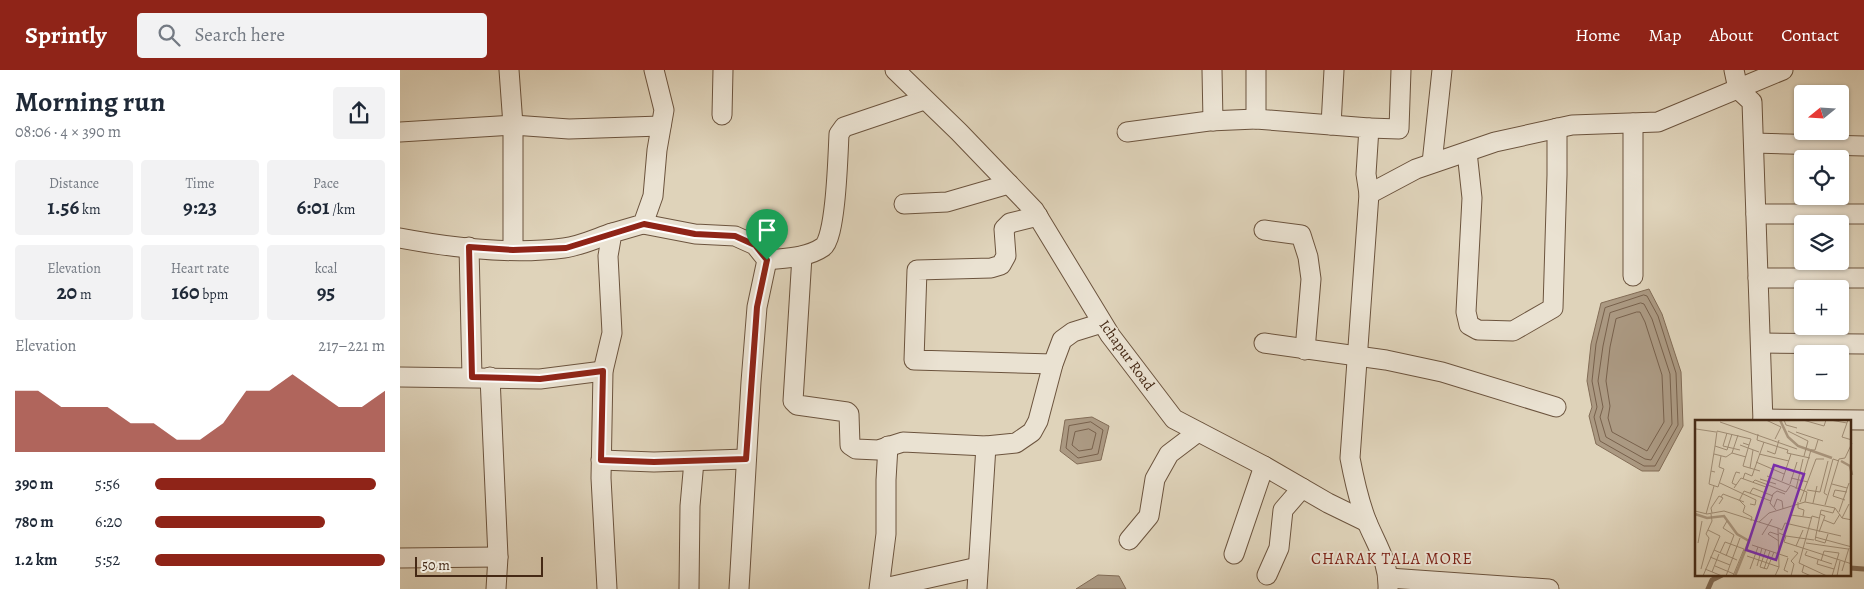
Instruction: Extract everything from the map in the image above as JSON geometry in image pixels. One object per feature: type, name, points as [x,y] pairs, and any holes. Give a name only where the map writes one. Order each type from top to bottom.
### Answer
[{"type":"street","points":[[509,70],[512,125],[513,250]]},
{"type":"street","points":[[644,224],[653,196],[657,150],[664,110],[654,70]]},
{"type":"street","points":[[722,116],[723,70]]},
{"type":"street","name":"Ichapur Road","points":[[895,70],[1009,184],[1038,216],[1102,323],[1174,419],[1367,522]]},
{"type":"street","points":[[1212,70],[1213,121]]},
{"type":"street","points":[[1256,70],[1256,119]]},
{"type":"street","points":[[1331,125],[1334,70]]},
{"type":"street","points":[[1127,132],[1213,121],[1256,119],[1399,129],[1401,70]]},
{"type":"street","points":[[1432,163],[1442,70]]},
{"type":"street","points":[[1734,70],[1738,89],[1752,102],[1763,420],[1864,420]]},
{"type":"street","points":[[1369,194],[1416,169],[1495,142],[1572,125],[1658,122],[1782,70]]},
{"type":"street","points":[[767,260],[802,256],[824,247],[830,236],[839,134],[841,131],[848,125],[924,100]]},
{"type":"street","points":[[1633,123],[1633,276]]},
{"type":"street","points":[[400,132],[512,125],[559,129],[662,126]]},
{"type":"street","points":[[1369,128],[1366,174],[1369,194],[1350,458],[1367,522],[1384,556],[1388,584],[1549,589]]},
{"type":"street","points":[[1467,152],[1472,198],[1466,312],[1469,325],[1478,330],[1513,331],[1552,308],[1557,128]]},
{"type":"street","points":[[1754,143],[1864,146]]},
{"type":"street","points":[[904,204],[947,202],[1009,184]]},
{"type":"street","points":[[1756,214],[1864,214]]},
{"type":"street","points":[[1038,216],[1010,223],[1004,229],[1006,256],[1001,265],[992,268],[917,270],[914,360],[1053,364]]},
{"type":"street","points":[[400,238],[440,245],[513,250],[566,248],[644,224],[695,234],[735,236],[755,245],[767,260]]},
{"type":"street","points":[[1264,230],[1301,235],[1308,257],[1311,279],[1305,350]]},
{"type":"street","points":[[607,589],[601,460],[603,371],[612,333],[608,256],[612,233]]},
{"type":"street","points":[[469,247],[498,557],[496,589]]},
{"type":"street","points":[[802,256],[794,402],[797,405],[848,412],[850,445],[856,450],[878,450],[903,442],[986,446],[1016,443],[1032,432],[1038,421],[1053,364],[1062,340],[1068,334],[1102,323]]},
{"type":"street","points":[[739,589],[757,307],[767,260]]},
{"type":"street","points":[[1758,278],[1864,278]]},
{"type":"street","points":[[1264,343],[1358,358],[1386,360],[1442,372],[1556,407]]},
{"type":"street","points":[[1761,343],[1864,344]]},
{"type":"street","points":[[400,377],[540,379],[603,371]]},
{"type":"street","points":[[1129,540],[1149,516],[1155,479],[1169,454],[1198,432]]},
{"type":"street","points":[[888,446],[886,534],[880,589],[978,567]]},
{"type":"street","points":[[977,589],[986,446]]},
{"type":"street","points":[[601,460],[654,462],[746,459]]},
{"type":"street","points":[[689,589],[690,506],[694,461]]},
{"type":"street","points":[[1234,554],[1264,466]]},
{"type":"street","points":[[1267,575],[1278,548],[1283,510],[1302,488]]},
{"type":"street","points":[[400,558],[498,557]]},
{"type":"water","points":[[1649,289],[1662,314],[1681,372],[1683,426],[1659,471],[1642,471],[1596,444],[1589,416],[1592,407],[1587,381],[1591,344],[1601,303]]},
{"type":"water","points":[[1092,417],[1109,426],[1101,460],[1077,464],[1060,451],[1065,420]]},
{"type":"water","points":[[1098,575],[1119,576],[1126,589],[1076,589]]},
{"type":"waterway","points":[[1852,568],[1864,569]]},
{"type":"waterway","points":[[1708,589],[1712,580],[1720,576]]},
{"type":"district","name":"CHARAK TALA MORE","points":[[1392,558]]},
{"type":"route","points":[[644,224],[695,234],[735,236],[755,245],[767,260],[757,307],[746,459],[654,462],[601,460],[603,371],[540,379],[472,377],[469,247],[513,250],[566,248],[644,224]]}]
